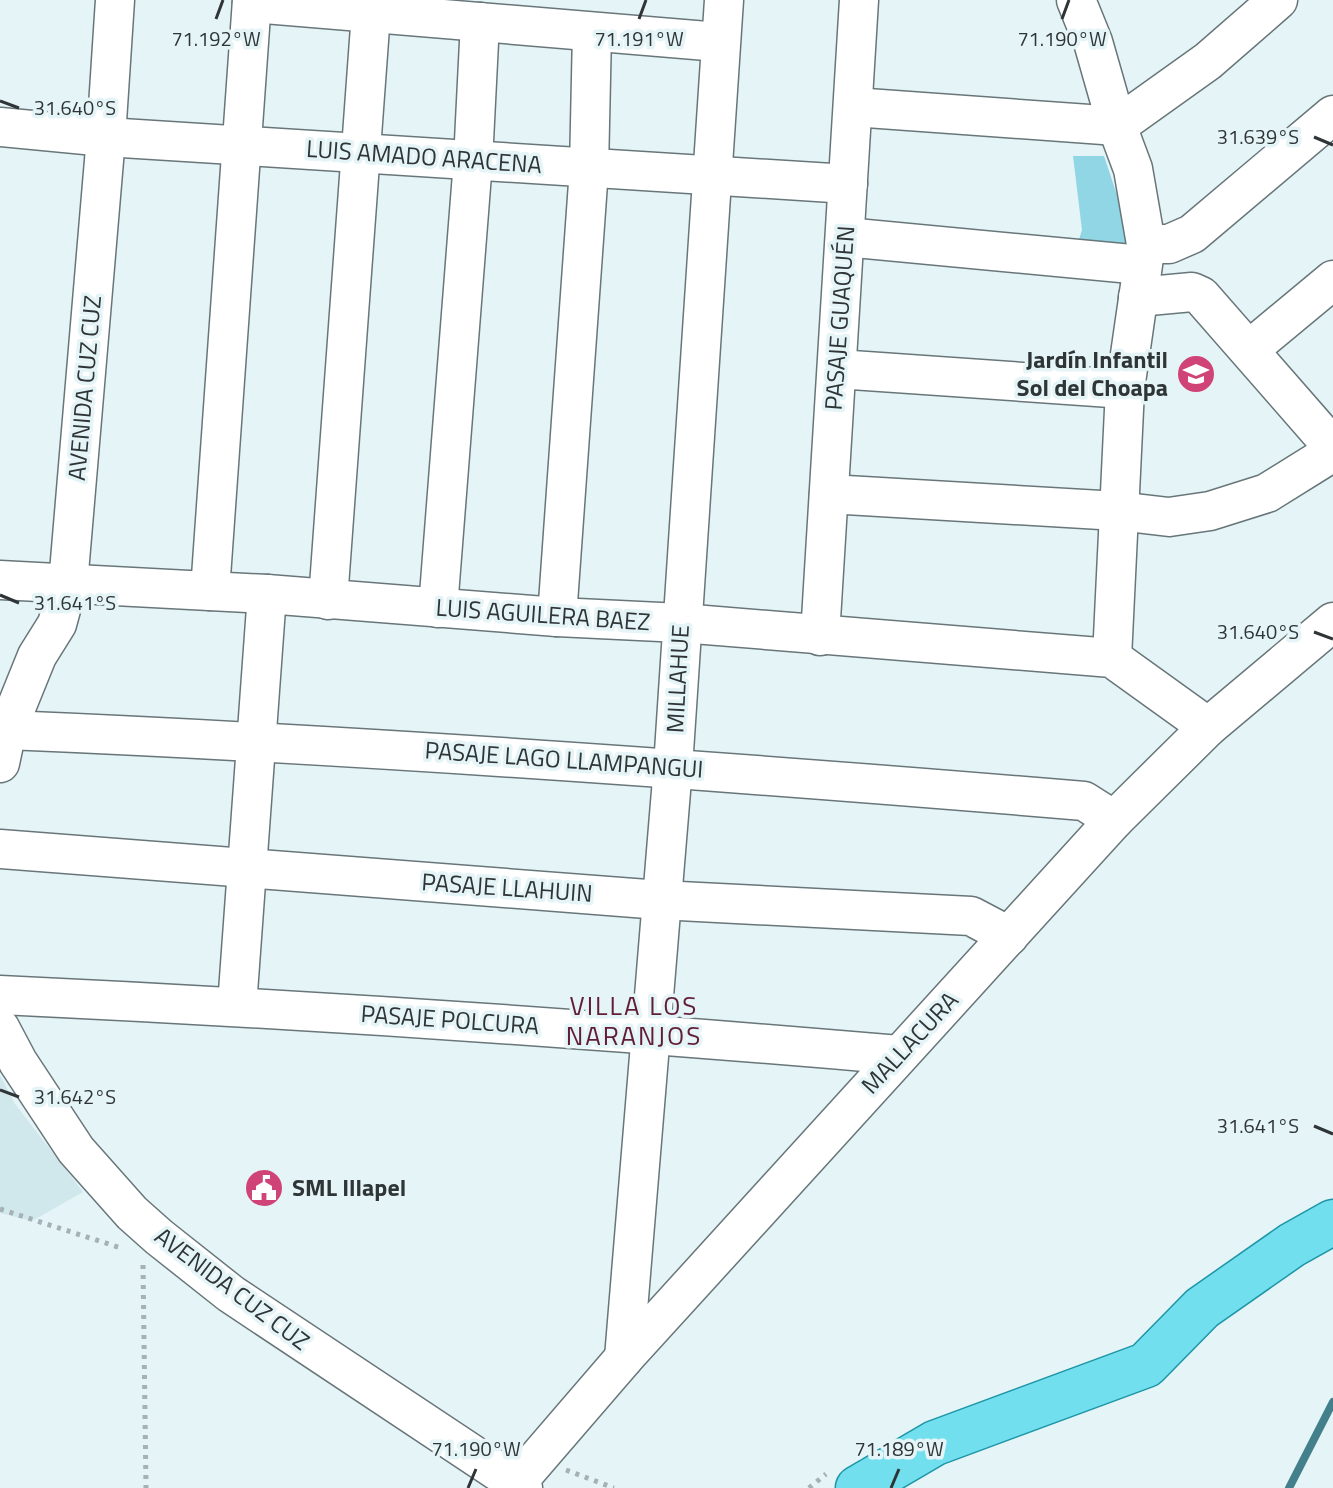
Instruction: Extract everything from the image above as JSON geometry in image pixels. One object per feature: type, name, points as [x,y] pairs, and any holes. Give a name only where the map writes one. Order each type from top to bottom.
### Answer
[{"type":"main road","points":[[846,1478],[1146,1365],[1202,1308],[1292,1245],[1333,1222]]},
{"type":"street","name":"AVENIDA CUZ CUZ","points":[[4,746],[37,656],[57,624],[68,584],[115,0]]},
{"type":"street","name":"MILLAHUE","points":[[624,1358],[673,767],[724,0]]},
{"type":"street","name":"PASAJE GUAQUÉN","points":[[820,636],[859,0]]},
{"type":"street","points":[[1076,0],[1093,42],[1133,169],[1142,269],[1125,389],[1112,658],[1208,727]]},
{"type":"street","points":[[853,107],[1117,126],[1208,61],[1278,0]]},
{"type":"street","points":[[210,591],[252,1],[719,42]]},
{"type":"street","points":[[328,600],[371,13]]},
{"type":"street","points":[[438,608],[473,161],[480,22]]},
{"type":"street","points":[[557,617],[589,169],[592,32]]},
{"type":"street","points":[[1142,269],[1169,244],[1192,234],[1333,115]]},
{"type":"street","name":"LUIS AMADO ARACENA","points":[[0,127],[106,137],[848,184]]},
{"type":"street","points":[[829,494],[1118,511],[1169,517],[1210,511],[1267,493],[1333,450],[1250,349],[1196,293],[1142,269],[845,237]]},
{"type":"street","points":[[1250,349],[1333,280]]},
{"type":"street","points":[[837,369],[1125,389]]},
{"type":"street","name":"LUIS AGUILERA BAEZ","points":[[0,580],[267,594],[557,617],[681,623],[1112,658]]},
{"type":"street","points":[[237,1006],[267,594]]},
{"type":"street","name":"MALLACURA","points":[[516,1487],[624,1358],[1114,820],[1208,727],[1333,622]]},
{"type":"street","name":"PASAJE LAGO LLAMPANGUI","points":[[4,746],[255,740],[673,767],[1084,801],[1114,820]]},
{"type":"street","name":"PASAJE LLAHUIN","points":[[0,849],[660,900],[971,916],[1009,936]]},
{"type":"street","name":"PASAJE POLCURA","points":[[0,995],[237,1006],[651,1033],[899,1055]]},
{"type":"street","name":"AVENIDA CUZ CUZ","points":[[0,1028],[18,1062],[76,1150],[132,1213],[231,1294],[516,1487]]},
{"type":"path","points":[[0,1209],[129,1250]]},
{"type":"path","points":[[132,1213],[143,1255],[146,1488]]},
{"type":"path","points":[[558,1467],[614,1488]]},
{"type":"path","points":[[809,1488],[846,1478]]},
{"type":"shaded area","points":[[1073,156],[1104,156],[1126,222],[1126,248],[1076,249],[1082,230]]},
{"type":"shaded area","points":[[0,1075],[15,1104],[83,1192],[32,1221],[0,1213]]},
{"type":"waterway","points":[[1289,1488],[1333,1402]]},
{"type":"place","name":"Jardín Infantil Sol del Choapa","points":[[1196,374]]},
{"type":"place","name":"SML Illapel","points":[[264,1188]]},
{"type":"district","name":"VILLA LOS NARANJOS","points":[[634,1021]]}]
